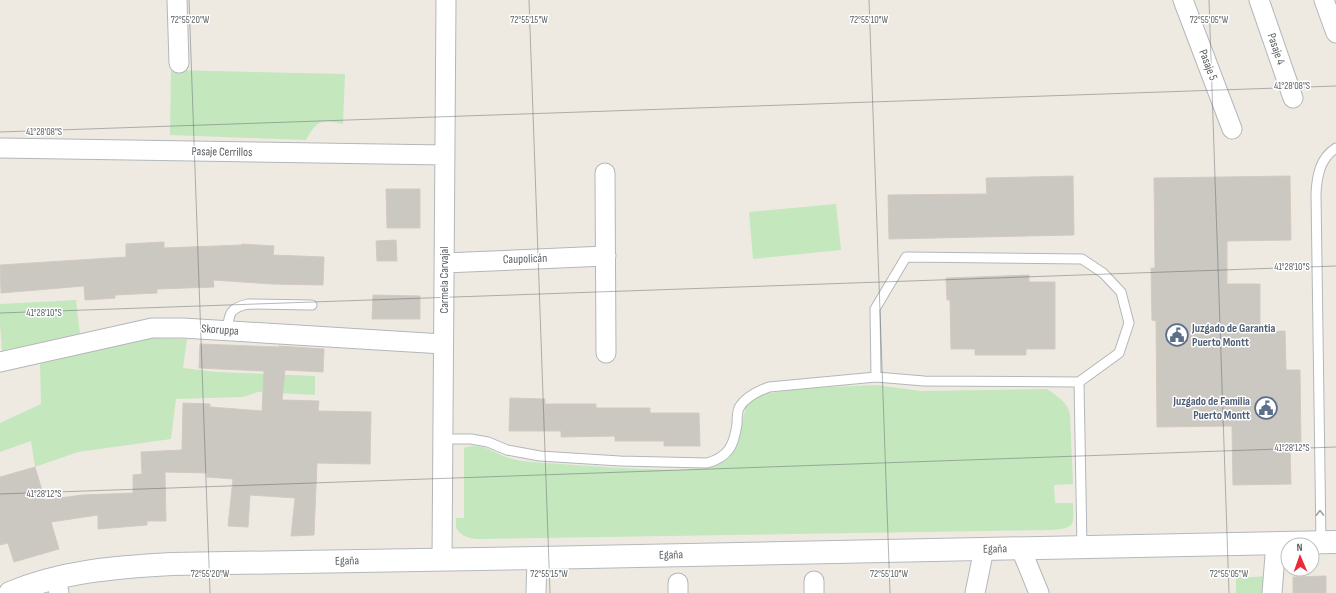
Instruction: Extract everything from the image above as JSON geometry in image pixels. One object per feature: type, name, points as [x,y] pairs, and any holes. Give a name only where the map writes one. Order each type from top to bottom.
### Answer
[{"type":"main road","name":"Egaña","points":[[10,593],[28,585],[57,585],[108,569],[172,564],[1328,542]]},
{"type":"street","points":[[177,0],[180,63]]},
{"type":"street","name":"Carmela Carvajal","points":[[442,560],[446,0]]},
{"type":"street","name":"Pasaje 5","points":[[1183,0],[1232,129]]},
{"type":"street","name":"Pasaje 4","points":[[1259,0],[1293,98]]},
{"type":"street","points":[[1324,0],[1336,33]]},
{"type":"street","name":"Pasaje Cerrillos","points":[[0,148],[444,155]]},
{"type":"street","points":[[605,173],[606,353]]},
{"type":"street","name":"Caupolicán","points":[[444,262],[606,256]]},
{"type":"street","name":"Skoruppa","points":[[0,362],[152,328],[183,328],[443,344]]},
{"type":"street","points":[[1272,593],[1276,543]]},
{"type":"street","points":[[975,593],[984,549]]},
{"type":"street","points":[[1021,549],[1039,593]]},
{"type":"street","points":[[536,593],[537,558]]},
{"type":"lane","points":[[1328,542],[1320,484],[1316,186],[1322,162],[1330,152],[1336,148]]},
{"type":"lane","points":[[442,439],[471,439],[488,442],[507,450],[540,456],[620,461],[707,463],[714,461],[727,452],[735,436],[740,407],[757,391],[770,387],[876,376],[924,381],[1078,382],[1119,353],[1129,324],[1121,292],[1103,273],[1082,259],[906,257],[875,309],[876,376]]},
{"type":"lane","points":[[227,331],[229,316],[232,310],[239,306],[248,304],[312,306]]},
{"type":"lane","points":[[1078,382],[1082,547]]},
{"type":"green space","points":[[171,70],[345,74],[343,124],[329,122],[320,123],[313,128],[306,140],[170,135]]},
{"type":"green space","points":[[836,204],[841,250],[753,259],[749,212]]},
{"type":"green space","points":[[76,300],[80,334],[2,351],[0,304]]},
{"type":"green space","points":[[151,338],[187,339],[183,368],[217,372],[315,376],[315,395],[258,392],[243,397],[176,399],[171,439],[78,452],[35,467],[31,441],[0,452],[0,423],[41,404],[40,364],[135,340]]},
{"type":"green space","points":[[876,385],[921,391],[1047,389],[1055,394],[1067,406],[1070,415],[1073,484],[1054,485],[1055,503],[1073,503],[1073,521],[1069,527],[1051,530],[482,539],[468,537],[461,534],[456,528],[456,518],[464,518],[464,448],[476,446],[486,448],[509,458],[531,462],[676,470],[711,468],[730,457],[740,435],[746,407],[762,394],[808,388]]},
{"type":"green space","points":[[1268,576],[1266,593],[1236,593],[1236,578]]},
{"type":"building","points":[[1073,176],[1074,235],[889,239],[888,195],[987,194],[986,178]]},
{"type":"building","points":[[1290,176],[1291,240],[1227,241],[1227,284],[1260,284],[1260,332],[1285,331],[1286,370],[1300,370],[1301,447],[1290,447],[1291,484],[1233,485],[1232,426],[1157,427],[1156,321],[1152,320],[1151,268],[1155,268],[1154,178]]},
{"type":"building","points":[[386,189],[420,189],[420,228],[387,228]]},
{"type":"building","points":[[396,240],[397,261],[377,261],[376,241]]},
{"type":"building","points":[[164,242],[164,248],[242,244],[274,246],[273,255],[324,257],[323,285],[272,284],[213,280],[214,287],[157,289],[157,293],[115,295],[115,298],[85,300],[84,286],[1,293],[0,265],[126,257],[126,244]]},
{"type":"building","points":[[1029,275],[1029,282],[1055,282],[1055,349],[1026,349],[1026,355],[975,355],[975,349],[951,349],[950,300],[947,300],[946,278]]},
{"type":"building","points":[[373,295],[420,296],[420,319],[372,319]]},
{"type":"building","points":[[200,344],[324,349],[323,372],[285,370],[282,400],[319,401],[318,411],[371,412],[370,464],[317,463],[314,535],[291,536],[295,498],[250,495],[248,527],[228,526],[233,479],[207,477],[207,473],[165,472],[166,521],[147,521],[147,525],[98,529],[98,515],[51,522],[59,549],[14,562],[8,543],[0,545],[0,477],[35,467],[45,500],[82,495],[133,493],[133,475],[142,474],[141,452],[182,450],[183,403],[210,404],[210,407],[262,411],[264,371],[199,368]]},
{"type":"building","points":[[510,398],[545,399],[545,404],[596,404],[596,408],[650,408],[650,413],[699,413],[700,446],[664,446],[664,441],[615,441],[615,436],[561,437],[561,431],[509,431]]},
{"type":"building","points":[[1326,576],[1326,593],[1293,593],[1293,577]]},
{"type":"place","name":"Juzgado de Garantia Puerto Montt","points":[[1177,335]]},
{"type":"place","name":"Juzgado de Familia Puerto Montt","points":[[1266,408]]}]
